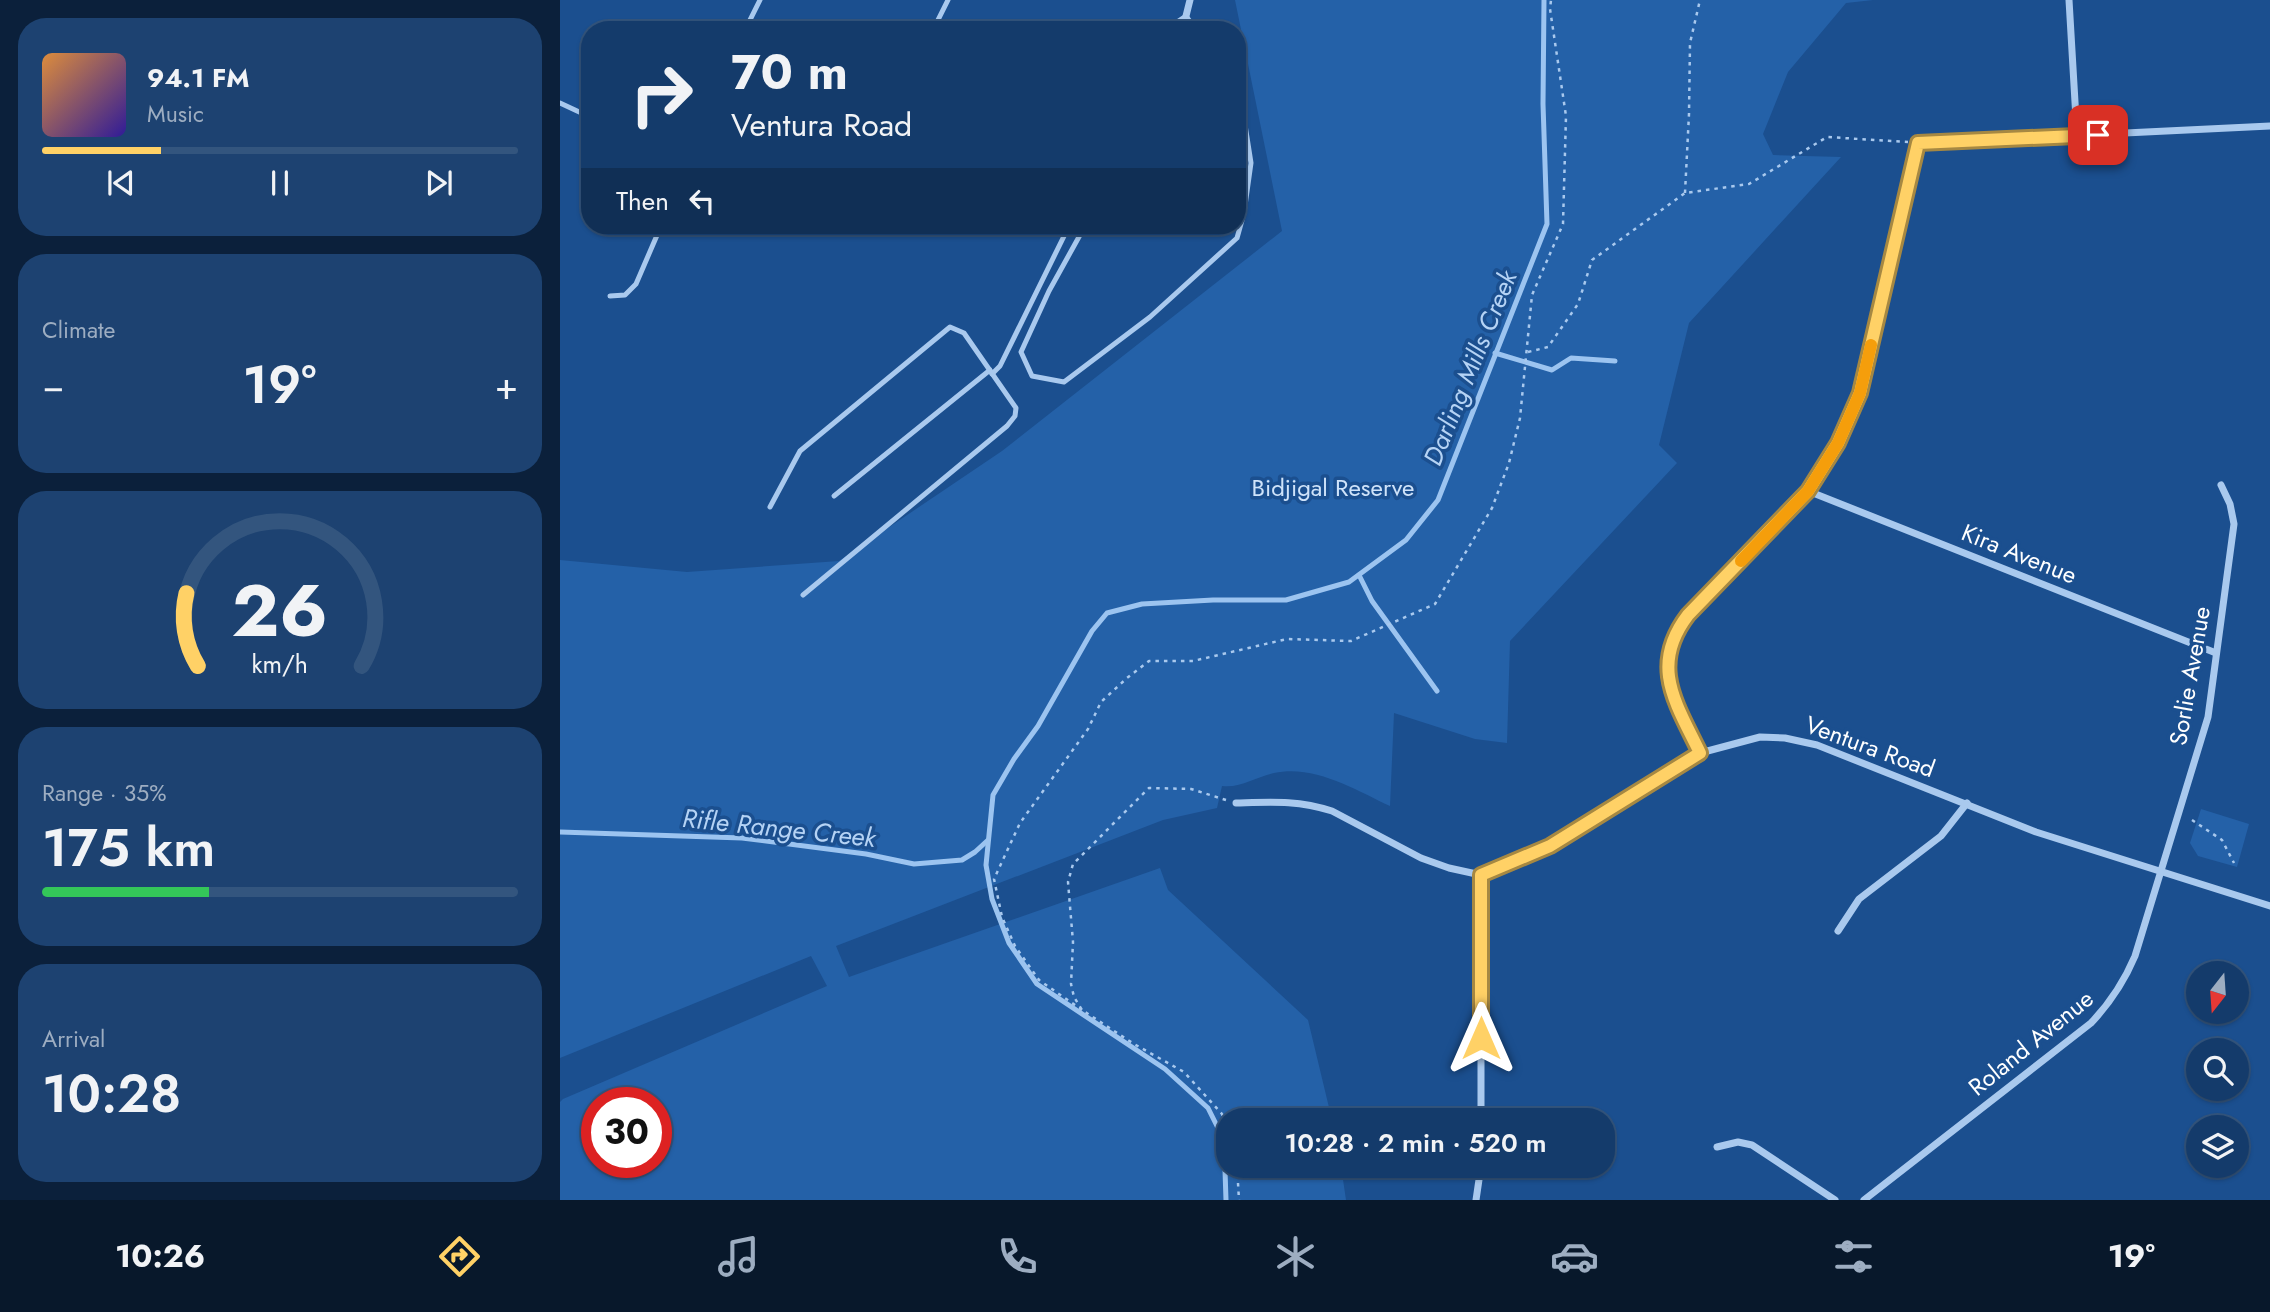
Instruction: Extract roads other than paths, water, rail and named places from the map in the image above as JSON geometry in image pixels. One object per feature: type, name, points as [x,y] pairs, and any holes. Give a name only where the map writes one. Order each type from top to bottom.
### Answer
[{"type":"street","points":[[1186,16],[1190,0]]},
{"type":"street","points":[[2070,0],[2077,136]]},
{"type":"street","points":[[1700,753],[1667,678],[1673,638],[1688,615],[1808,491],[1838,443],[1860,393],[1918,143],[2270,126]]},
{"type":"street","name":"Sorlie Avenue","points":[[2162,871],[2207,723],[2234,524],[2230,504],[2221,485]]},
{"type":"street","name":"Kira Avenue","points":[[1808,491],[2216,653]]},
{"type":"street","name":"Ventura Road","points":[[1481,875],[1550,846],[1700,753],[1760,737],[1800,740],[2036,832],[2270,906]]},
{"type":"street","points":[[1236,803],[1287,801],[1316,806],[1332,811],[1421,858],[1481,875],[1481,1108]]},
{"type":"street","points":[[1838,931],[1859,900],[1941,836],[1967,803]]},
{"type":"street","name":"Roland Avenue","points":[[1864,1200],[2091,1023],[2105,1009],[2125,979],[2135,956],[2162,871]]},
{"type":"street","points":[[1717,1147],[1738,1142],[1752,1145],[1835,1200]]},
{"type":"street","points":[[1476,1200],[1479,1178]]},
{"type":"lane","points":[[750,21],[760,0]]},
{"type":"lane","points":[[938,21],[948,0]]},
{"type":"lane","points":[[1179,21],[1186,16]]},
{"type":"lane","points":[[1184,21],[1186,16]]},
{"type":"lane","points":[[1186,16],[1190,21]]},
{"type":"lane","points":[[560,103],[581,113]]},
{"type":"lane","points":[[1246,131],[1251,163],[1246,199]]},
{"type":"lane","points":[[610,296],[625,295],[636,284],[656,235]]},
{"type":"lane","points":[[834,496],[1000,366],[1065,235]]},
{"type":"lane","points":[[1080,235],[1049,291],[1021,352],[1032,376],[1064,382],[1150,317],[1238,235]]},
{"type":"lane","points":[[770,507],[800,451],[950,327],[964,334],[1016,408],[1011,423],[803,595]]},
{"type":"waterway","name":"Darling Mills Creek","points":[[1226,1200],[1224,1140],[1208,1108],[1165,1069],[1037,984],[1009,943],[992,899],[986,865],[993,795],[1038,726],[1092,631],[1107,613],[1142,604],[1286,600],[1349,582],[1406,540],[1438,500],[1547,224],[1543,104],[1544,0]]},
{"type":"waterway","points":[[1495,353],[1552,370],[1571,358],[1615,361]]},
{"type":"waterway","points":[[1359,575],[1372,601],[1437,691]]},
{"type":"waterway","name":"Rifle Range Creek","points":[[560,832],[742,838],[866,854],[914,864],[962,860],[987,841]]},
{"type":"park label","name":"Bidjigal Reserve","points":[[1333,488]]}]
